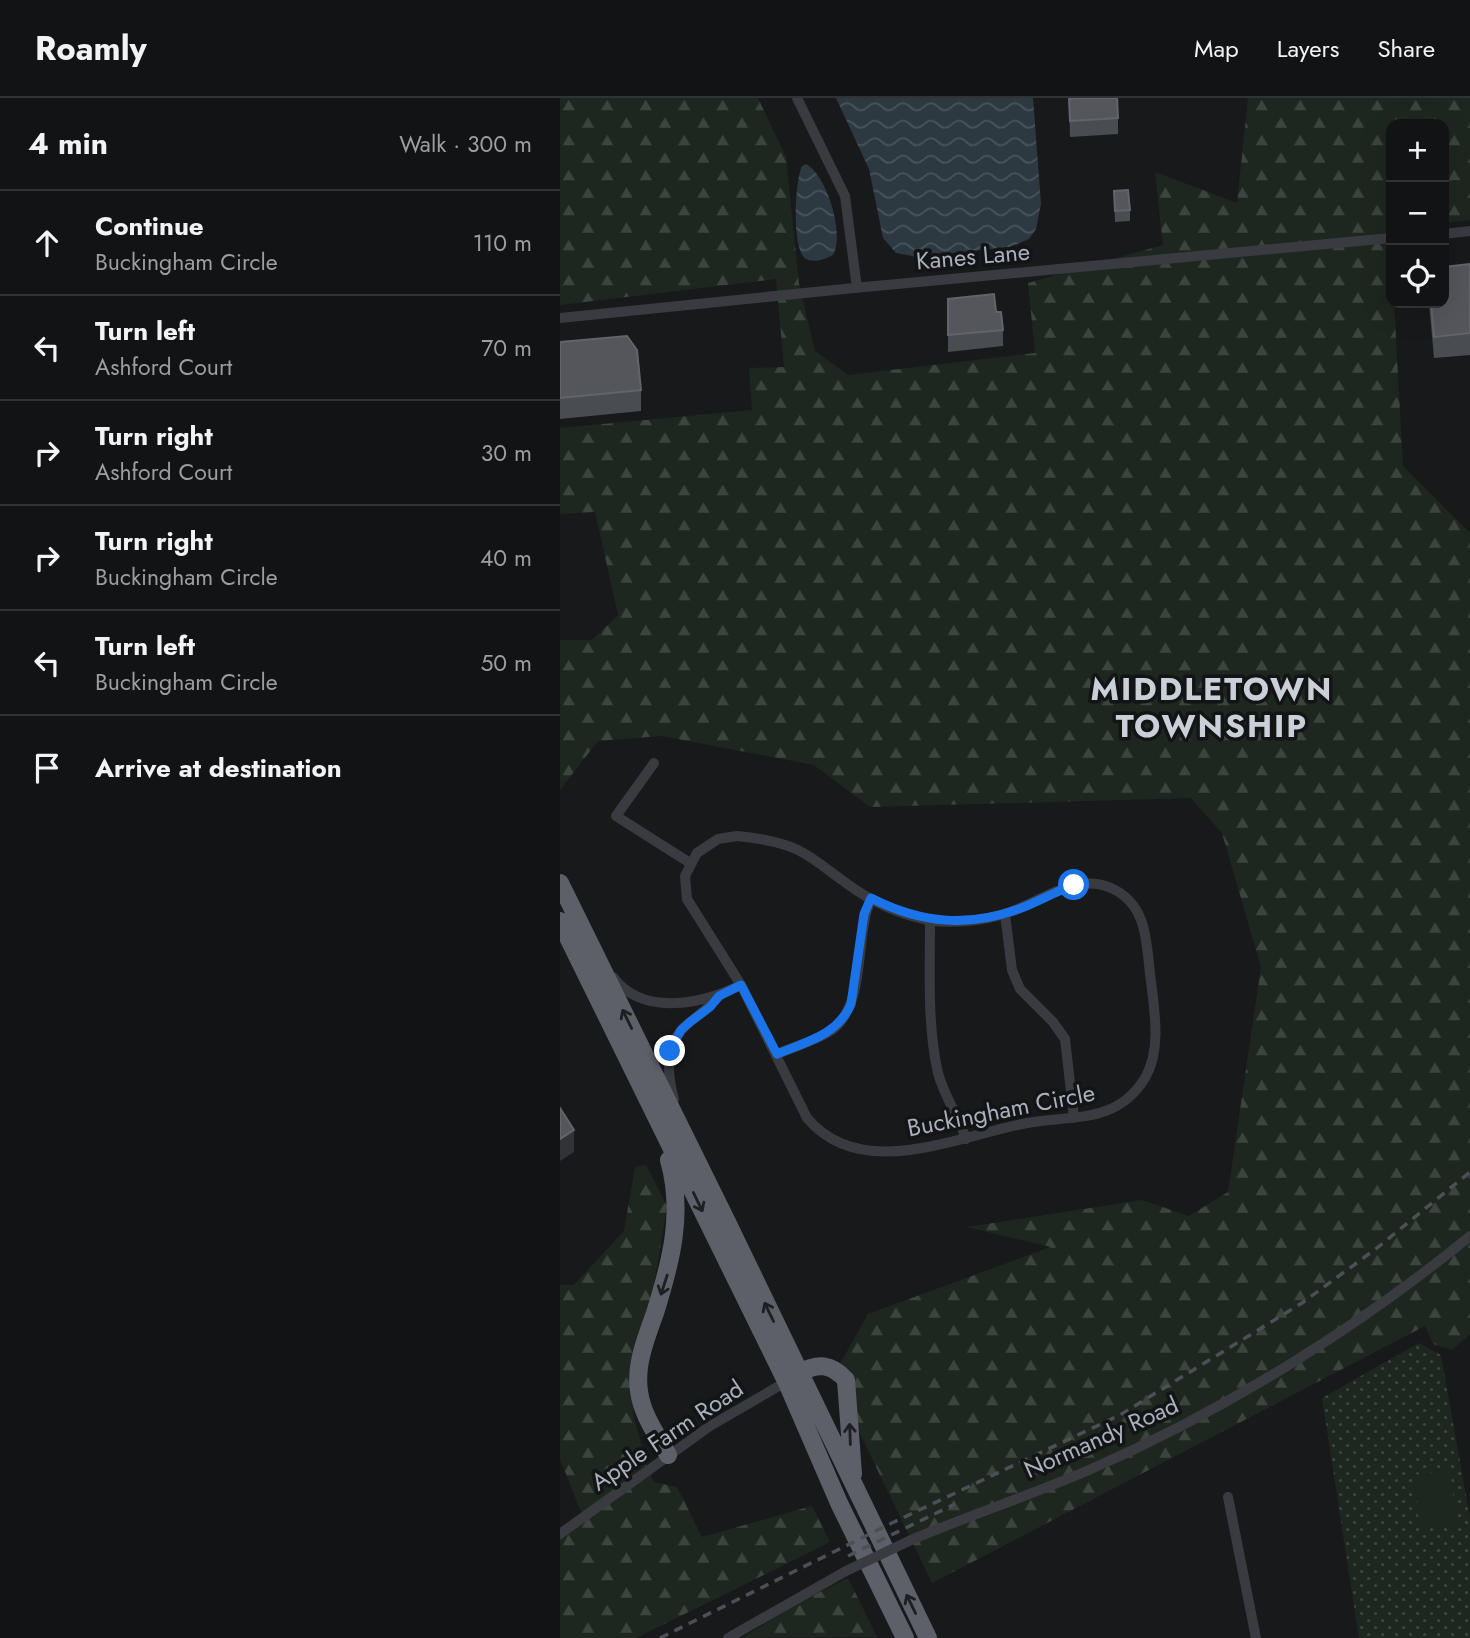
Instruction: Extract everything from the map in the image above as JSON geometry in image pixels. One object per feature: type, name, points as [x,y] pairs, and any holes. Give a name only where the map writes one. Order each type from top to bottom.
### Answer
[{"type":"highway","points":[[560,883],[687,1142],[793,1378],[839,1503],[905,1638]]},
{"type":"highway","points":[[560,921],[659,1122],[860,1501],[928,1638]]},
{"type":"highway","points":[[659,1122],[673,1173],[677,1219],[668,1272],[645,1343],[638,1381],[643,1406],[668,1455]]},
{"type":"highway","points":[[793,1378],[811,1366],[821,1365],[831,1367],[846,1380],[850,1452],[860,1501]]},
{"type":"street","points":[[797,98],[845,196],[857,288]]},
{"type":"street","points":[[1449,233],[1470,231]]},
{"type":"street","name":"Kanes Lane","points":[[560,318],[1386,238]]},
{"type":"street","points":[[654,763],[616,816],[690,863]]},
{"type":"street","name":"Buckingham Circle","points":[[737,836],[764,839],[785,844],[813,858],[871,898],[895,911],[930,920],[967,920],[1004,914],[1066,888],[1098,884],[1122,894],[1135,906],[1147,939],[1155,1037],[1150,1068],[1137,1089],[1118,1107],[1091,1116],[1025,1123],[966,1139],[908,1150],[857,1148],[845,1145],[817,1129],[807,1118],[741,985],[687,899],[685,876],[690,863],[706,846],[718,839],[737,836]]},
{"type":"street","points":[[777,1054],[828,1032],[847,1014],[855,987],[864,914],[871,898]]},
{"type":"street","points":[[1004,914],[1015,979],[1028,1000],[1053,1022],[1065,1039],[1074,1118]]},
{"type":"street","points":[[930,920],[936,1060],[943,1086],[966,1139]]},
{"type":"street","points":[[593,950],[620,986],[644,1001],[680,1003],[719,996],[741,985]]},
{"type":"street","points":[[687,1142],[669,1083],[670,1051],[681,1030],[710,1007],[719,996]]},
{"type":"street","name":"Normandy Road","points":[[727,1638],[846,1572],[911,1541],[1091,1469],[1207,1411],[1346,1328],[1405,1287],[1470,1236]]},
{"type":"street","name":"Apple Farm Road","points":[[560,1534],[710,1426],[793,1378]]},
{"type":"street","points":[[1228,1497],[1256,1638]]},
{"type":"green space","points":[[560,98],[758,98],[786,157],[799,284],[815,351],[848,375],[1035,353],[1028,283],[1163,245],[1155,172],[1237,203],[1248,98],[1470,98],[1470,220],[1449,222],[1449,119],[1386,119],[1386,308],[1394,308],[1403,466],[1470,533],[1470,1334],[1452,1350],[1433,1344],[1425,1326],[932,1583],[837,1386],[840,1364],[868,1314],[1051,1247],[967,1227],[1142,1200],[1189,1216],[1228,1192],[1261,967],[1222,833],[1191,798],[870,807],[814,765],[662,736],[598,741],[560,790],[560,640],[592,640],[618,615],[595,512],[560,514],[560,428],[752,410],[749,368],[784,367],[776,279],[560,305]]},
{"type":"green space","points":[[646,1165],[667,1206],[633,1414],[648,1470],[654,1482],[677,1487],[702,1537],[812,1506],[830,1542],[636,1638],[560,1638],[560,1539],[584,1519],[560,1459],[560,1285],[574,1285],[624,1231],[635,1167]]},
{"type":"green space","points":[[1419,1343],[1441,1355],[1470,1518],[1470,1638],[1359,1638],[1322,1398]]},
{"type":"green space","points":[[1450,1470],[1457,1524],[1420,1529],[1413,1475]]},
{"type":"green space","points":[[848,1578],[877,1637],[742,1638],[798,1603]]},
{"type":"water","points":[[836,98],[1033,98],[1041,204],[1036,229],[1029,239],[1010,247],[917,257],[896,253],[883,238],[869,169]]},
{"type":"water","points":[[806,164],[814,170],[827,192],[837,234],[833,255],[816,261],[806,259],[801,253],[796,229],[798,185],[802,166]]},
{"type":"building","points":[[1117,98],[1118,118],[1070,121],[1069,99]]},
{"type":"building","points":[[1128,190],[1130,210],[1115,211],[1114,191]]},
{"type":"building","points":[[1470,264],[1470,333],[1434,337],[1431,308],[1449,308],[1449,266]]},
{"type":"building","points":[[994,294],[996,312],[1001,312],[1003,330],[948,335],[948,299]]},
{"type":"building","points":[[627,336],[637,350],[641,390],[560,398],[560,342]]},
{"type":"building","points":[[560,1108],[574,1130],[560,1139]]},
{"type":"railway","points":[[660,1638],[894,1522],[1120,1415],[1302,1303],[1377,1248],[1470,1172]]},
{"type":"railway","points":[[848,1556],[955,1504]]},
{"type":"district","name":"MIDDLETOWN TOWNSHIP","points":[[1212,708]]},
{"type":"route","points":[[670,1051],[681,1030],[710,1007],[719,996],[741,985],[777,1054],[833,1029],[847,1014],[851,1004],[864,914],[871,898],[895,911],[930,920],[983,919],[1027,906],[1074,885]]}]
